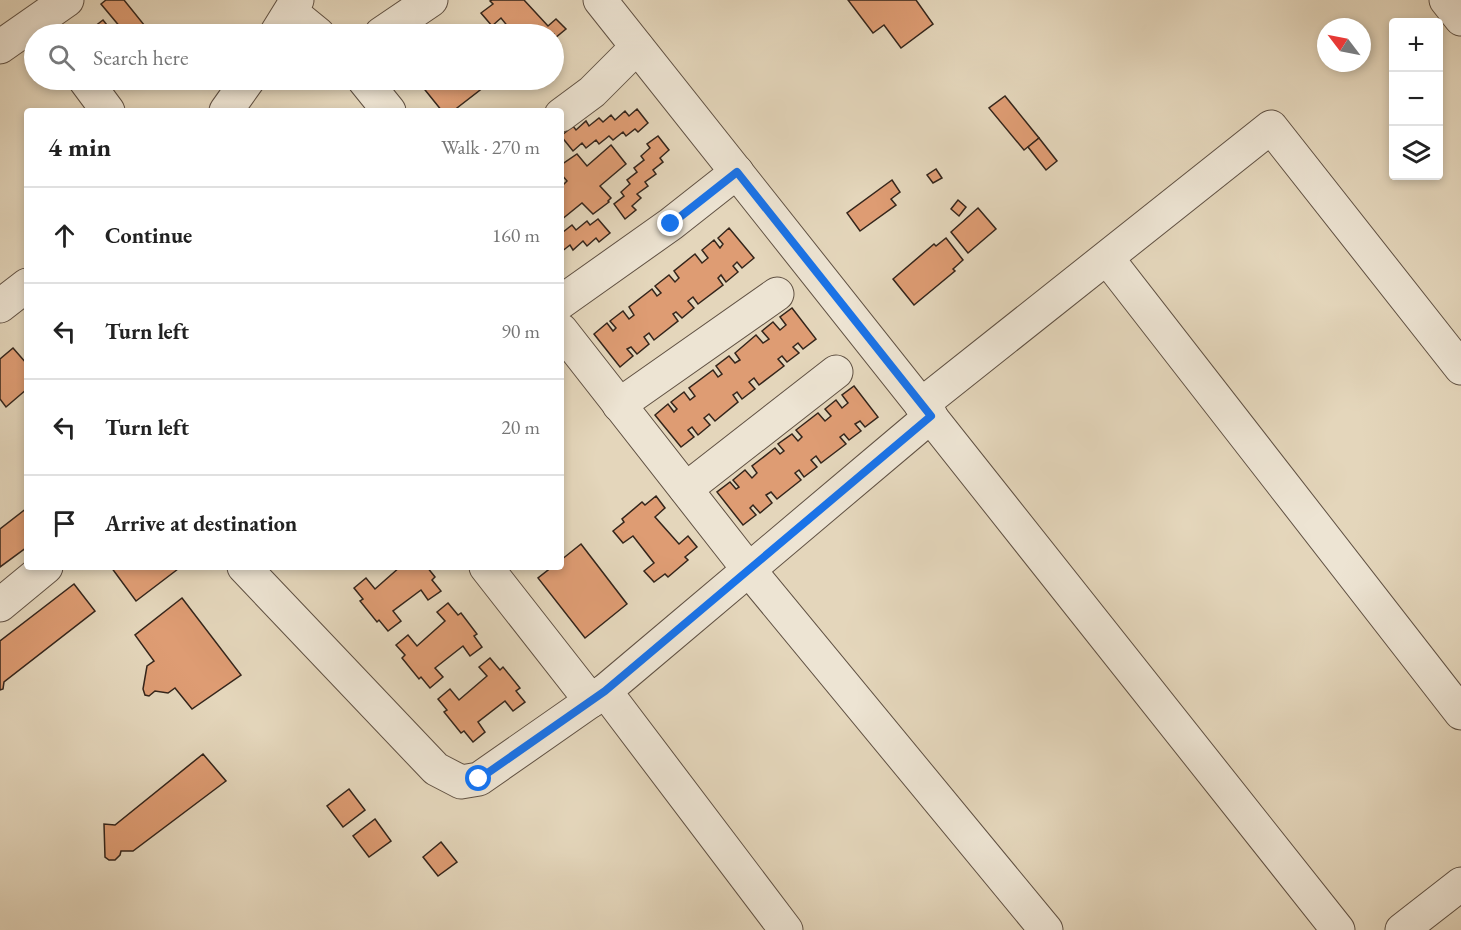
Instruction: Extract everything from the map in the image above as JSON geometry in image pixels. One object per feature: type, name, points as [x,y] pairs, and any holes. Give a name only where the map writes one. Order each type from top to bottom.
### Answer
[{"type":"street","points":[[38,18],[67,0]]},
{"type":"street","points":[[396,24],[431,0]]},
{"type":"street","points":[[600,0],[1338,930]]},
{"type":"street","points":[[1446,0],[1461,19]]},
{"type":"street","points":[[288,16],[301,24]]},
{"type":"street","points":[[0,47],[24,29]]},
{"type":"street","points":[[564,114],[592,93],[637,46]]},
{"type":"street","points":[[92,90],[106,108]]},
{"type":"street","points":[[228,108],[241,90]]},
{"type":"street","points":[[372,90],[387,108]]},
{"type":"street","points":[[247,570],[436,770],[461,782],[479,779],[598,696],[749,570],[926,411],[1107,258],[1271,127],[1461,368]]},
{"type":"street","points":[[564,300],[671,224],[737,172]]},
{"type":"street","points":[[1107,258],[1461,713]]},
{"type":"street","points":[[620,405],[777,294]]},
{"type":"street","points":[[564,334],[749,570],[1046,930]]},
{"type":"street","points":[[686,489],[836,372]]},
{"type":"street","points":[[0,604],[42,570]]},
{"type":"street","points":[[489,570],[598,696],[786,930]]},
{"type":"street","points":[[1402,930],[1461,884]]},
{"type":"building","points":[[106,0],[124,0],[143,24],[118,24],[101,4]]},
{"type":"building","points":[[524,0],[546,24],[506,24],[501,18],[494,24],[490,24],[481,13],[493,4],[490,1]]},
{"type":"building","points":[[848,0],[916,0],[933,24],[901,48],[884,25],[873,33]]},
{"type":"building","points":[[556,19],[561,24],[550,24]]},
{"type":"building","points":[[425,90],[480,90],[457,108],[440,108]]},
{"type":"building","points":[[1005,96],[1039,138],[1024,150],[989,108]]},
{"type":"building","points":[[637,109],[648,123],[638,132],[635,129],[626,136],[623,132],[613,140],[609,136],[599,144],[596,140],[586,148],[582,143],[573,151],[564,140],[564,134],[573,126],[576,130],[586,121],[589,126],[599,118],[603,122],[611,115],[615,120],[625,111],[629,116]]},
{"type":"building","points":[[658,136],[669,150],[660,158],[663,162],[653,170],[656,174],[645,182],[648,186],[637,194],[641,198],[632,206],[636,210],[625,219],[614,204],[624,196],[621,192],[630,184],[627,180],[637,172],[634,168],[644,160],[641,156],[650,148],[647,144]]},
{"type":"building","points":[[1039,138],[1057,161],[1046,170],[1028,147]]},
{"type":"building","points":[[611,145],[626,164],[600,186],[611,198],[609,202],[593,214],[582,203],[564,218],[564,184],[567,181],[564,178],[564,163],[577,154],[587,166]]},
{"type":"building","points":[[936,169],[942,178],[933,183],[927,175]]},
{"type":"building","points":[[892,180],[900,192],[891,199],[896,205],[860,231],[847,213]]},
{"type":"building","points":[[958,200],[966,207],[959,216],[951,209]]},
{"type":"building","points":[[978,208],[996,229],[968,253],[951,232]]},
{"type":"building","points":[[598,219],[610,233],[599,242],[596,238],[587,246],[583,241],[573,250],[570,245],[564,250],[564,231],[572,225],[576,230],[587,221],[590,225]]},
{"type":"building","points":[[729,228],[754,258],[742,268],[737,262],[733,266],[738,272],[726,282],[721,275],[718,278],[723,285],[698,304],[693,297],[688,301],[694,308],[682,318],[676,312],[673,314],[678,321],[654,340],[649,333],[644,337],[649,344],[637,354],[631,347],[627,349],[633,356],[620,367],[594,334],[607,323],[613,331],[616,328],[610,321],[623,311],[629,319],[634,315],[629,307],[652,289],[657,296],[661,293],[655,286],[669,275],[675,282],[679,278],[674,271],[695,254],[702,263],[708,258],[702,250],[714,240],[720,248],[723,244],[718,238]]},
{"type":"building","points":[[946,238],[963,260],[953,269],[955,271],[914,305],[893,279],[934,244],[936,246]]},
{"type":"building","points":[[792,308],[816,339],[803,349],[798,343],[793,347],[799,353],[787,362],[782,356],[778,359],[784,366],[759,385],[754,378],[749,382],[755,389],[742,399],[737,392],[733,395],[738,402],[715,421],[709,414],[704,418],[710,425],[698,435],[692,427],[688,430],[694,437],[681,447],[655,415],[668,404],[674,412],[677,409],[671,402],[684,392],[690,400],[695,396],[689,388],[713,370],[718,377],[722,374],[716,366],[729,356],[735,363],[740,360],[735,353],[756,335],[763,343],[769,339],[762,331],[773,322],[780,330],[786,325],[780,317]]},
{"type":"building","points":[[13,348],[24,361],[24,392],[6,407],[0,399],[0,359]]},
{"type":"building","points":[[854,386],[878,417],[865,427],[860,421],[855,424],[861,431],[849,440],[844,434],[840,437],[846,444],[821,463],[816,456],[811,460],[817,467],[804,477],[799,470],[795,473],[801,480],[777,499],[771,492],[766,495],[772,503],[760,513],[753,505],[750,508],[756,515],[743,525],[717,492],[730,482],[736,489],[739,487],[733,480],[745,470],[752,478],[757,473],[752,466],[775,448],[780,454],[784,451],[778,444],[792,434],[798,441],[802,437],[796,430],[818,413],[825,421],[831,416],[825,409],[836,400],[842,408],[848,403],[842,395]]},
{"type":"building","points":[[656,496],[665,508],[655,517],[679,544],[688,536],[697,547],[685,557],[688,560],[668,577],[665,574],[654,582],[644,571],[654,563],[633,536],[623,543],[613,531],[624,522],[622,519],[642,502],[645,505]]},
{"type":"building","points":[[24,510],[24,549],[0,567],[0,529]]},
{"type":"building","points":[[581,544],[627,604],[585,638],[538,578],[548,570],[564,570],[564,558]]},
{"type":"building","points":[[113,570],[177,570],[136,601]]},
{"type":"building","points":[[397,570],[429,570],[435,577],[432,580],[441,591],[428,600],[421,590],[393,611],[401,621],[388,631],[379,620],[377,622],[360,601],[363,599],[354,588],[366,578],[375,589]]},
{"type":"building","points":[[74,584],[95,611],[4,682],[3,689],[0,690],[0,641]]},
{"type":"building","points":[[182,598],[241,675],[192,709],[175,688],[168,693],[155,691],[149,696],[145,695],[143,689],[147,666],[154,661],[135,635]]},
{"type":"building","points":[[448,603],[458,615],[461,613],[477,634],[474,636],[482,647],[470,656],[463,646],[435,668],[443,677],[430,688],[421,677],[419,679],[402,658],[405,655],[396,645],[408,635],[417,646],[445,621],[437,612]]},
{"type":"building","points":[[490,658],[500,670],[503,667],[520,688],[516,691],[525,702],[513,711],[505,701],[478,722],[485,732],[473,742],[464,731],[461,733],[444,712],[447,710],[438,699],[450,689],[459,700],[487,676],[479,667]]},
{"type":"building","points":[[203,754],[226,781],[133,851],[121,851],[115,860],[105,857],[104,824],[115,825]]},
{"type":"building","points":[[349,789],[365,810],[343,827],[327,806]]},
{"type":"building","points":[[375,819],[391,841],[369,857],[353,836]]},
{"type":"building","points":[[441,842],[457,862],[438,876],[423,857]]},
{"type":"route","points":[[479,779],[605,691],[931,416],[737,172],[671,224]]}]
